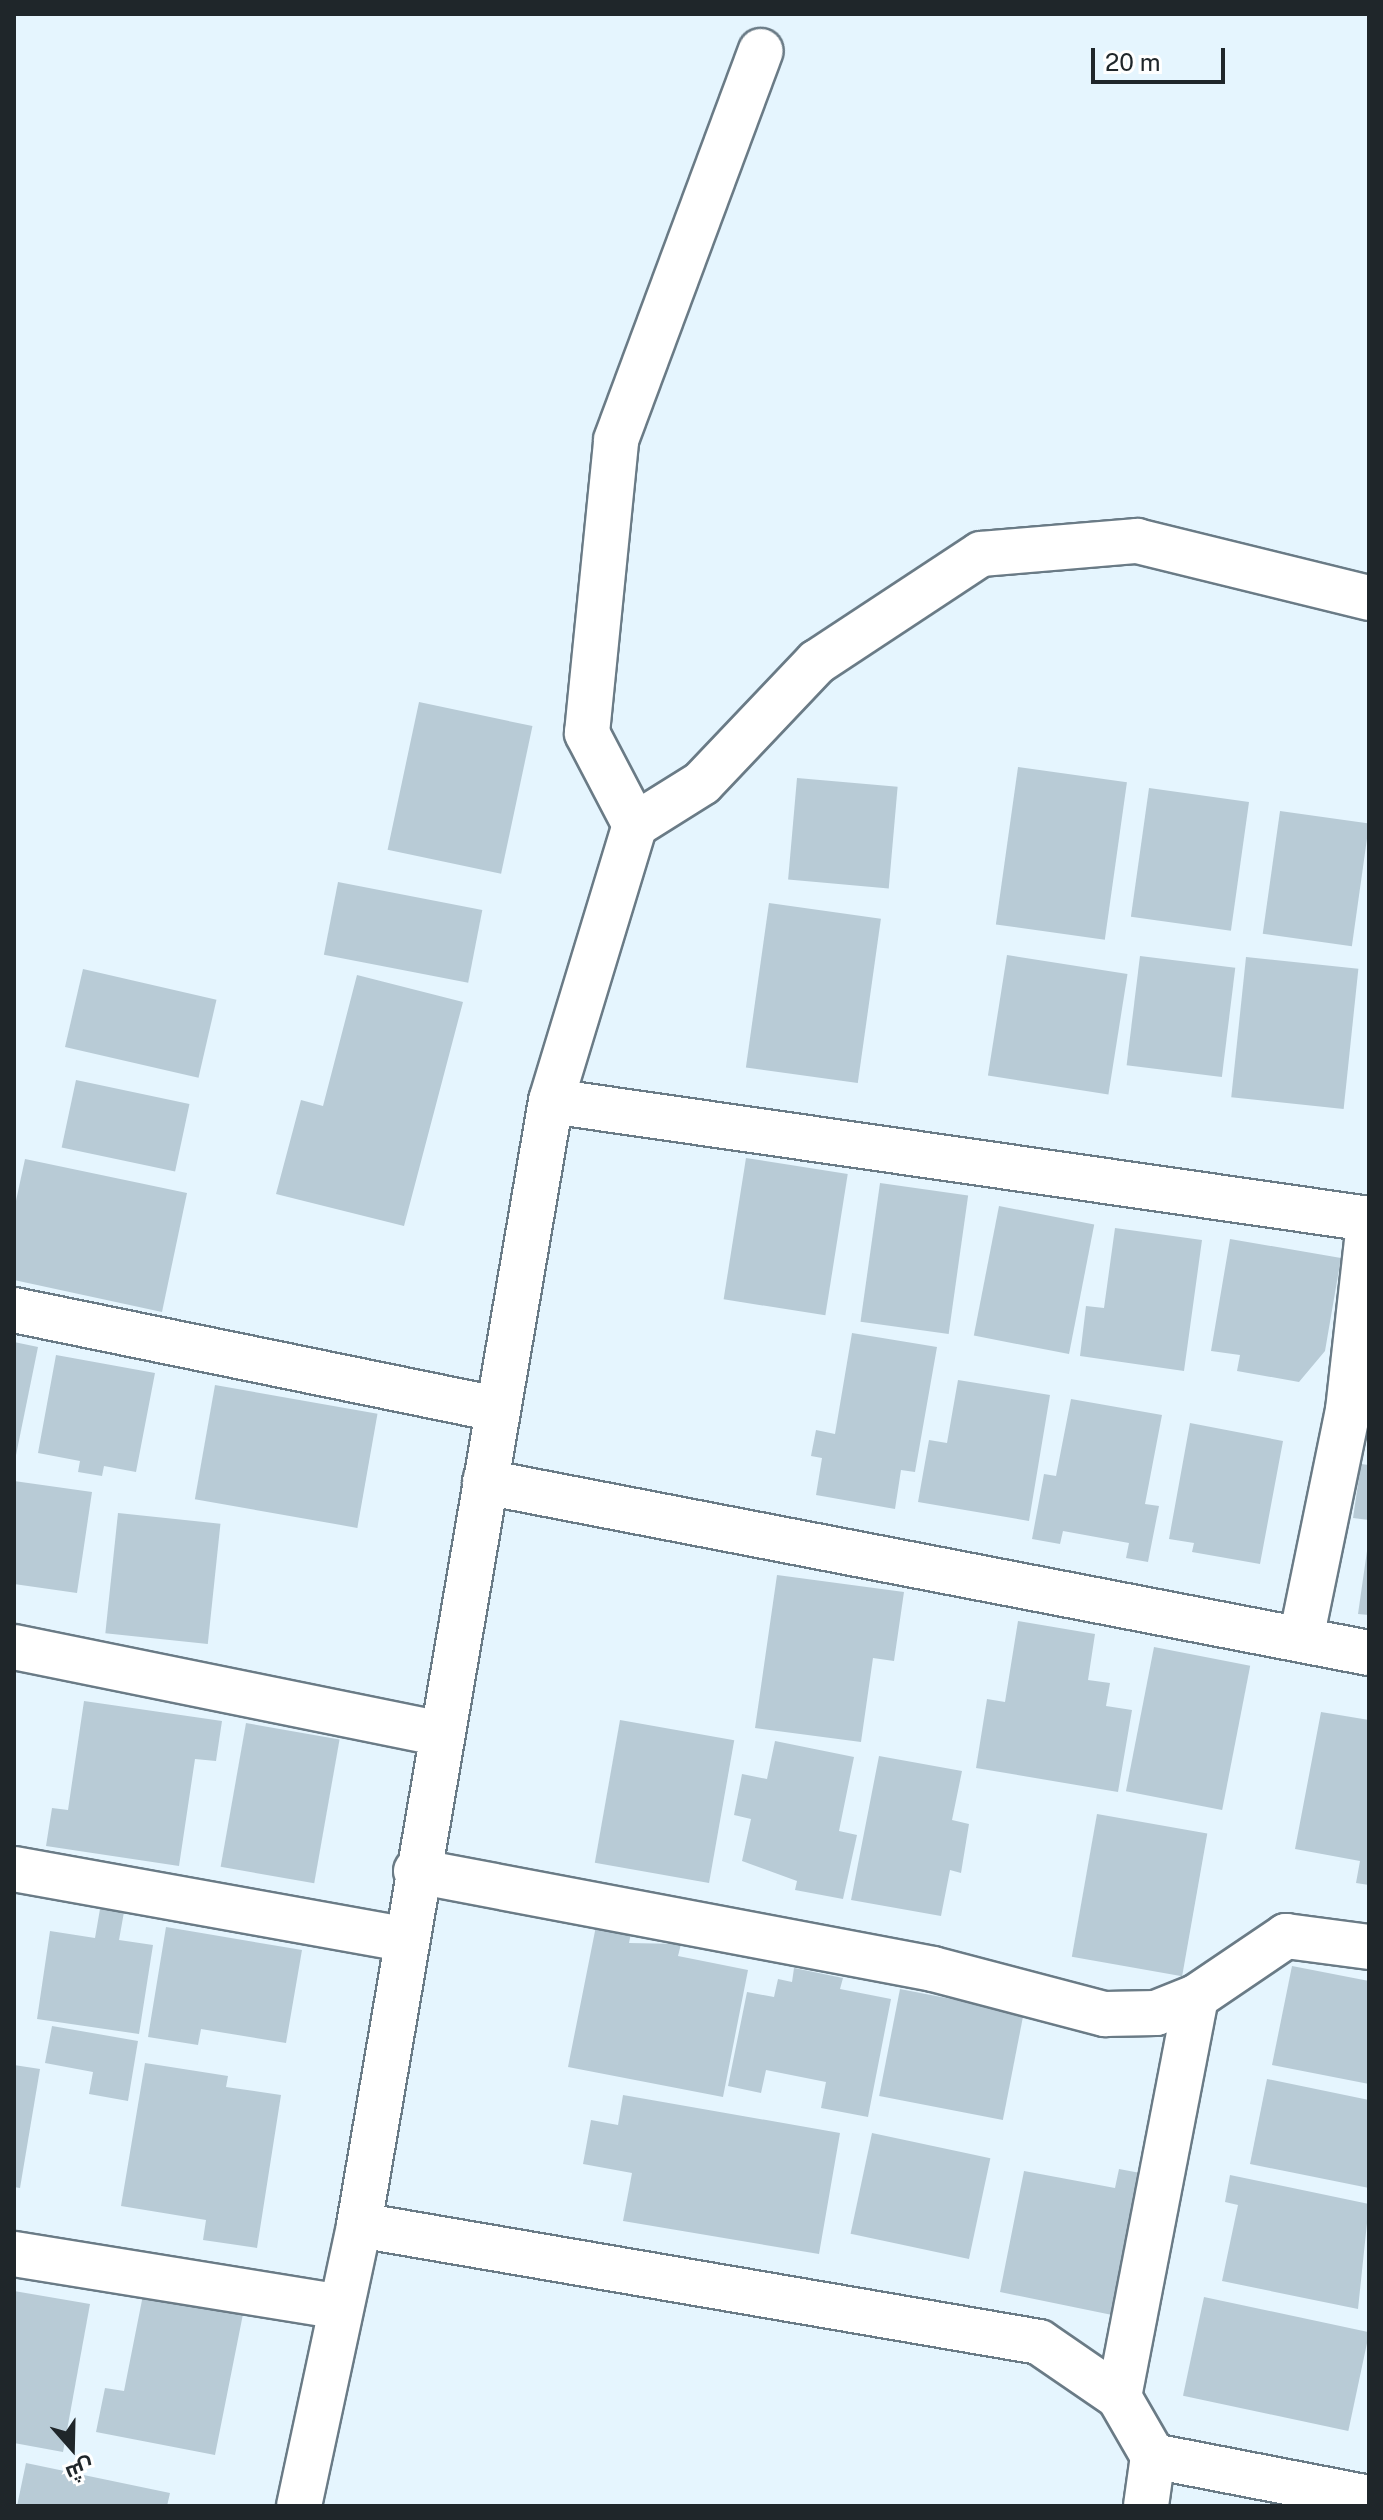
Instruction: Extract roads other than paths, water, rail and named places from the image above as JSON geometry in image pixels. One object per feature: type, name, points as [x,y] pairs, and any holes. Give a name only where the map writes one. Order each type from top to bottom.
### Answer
[{"type":"street","points":[[635,825],[587,733],[616,440],[761,51]]},
{"type":"street","points":[[299,2506],[359,2225],[404,1939],[551,1101],[635,825],[702,783],[817,662],[981,554],[1137,541],[1369,598]]},
{"type":"street","points":[[551,1101],[1369,1221],[1348,1410],[1301,1639]]},
{"type":"street","points":[[14,1310],[496,1409]]},
{"type":"street","points":[[485,1482],[1369,1653]]},
{"type":"street","points":[[14,1647],[441,1734]]},
{"type":"street","points":[[14,1869],[404,1939]]},
{"type":"street","points":[[416,1871],[933,1969],[1105,2014],[1156,2013],[1196,1997],[1286,1936],[1369,1947]]},
{"type":"street","points":[[1119,2397],[1196,1997]]},
{"type":"street","points":[[359,2225],[1039,2342],[1119,2397],[1153,2456],[1146,2506]]},
{"type":"street","points":[[14,2254],[340,2307]]},
{"type":"street","points":[[1153,2456],[1369,2498]]}]
